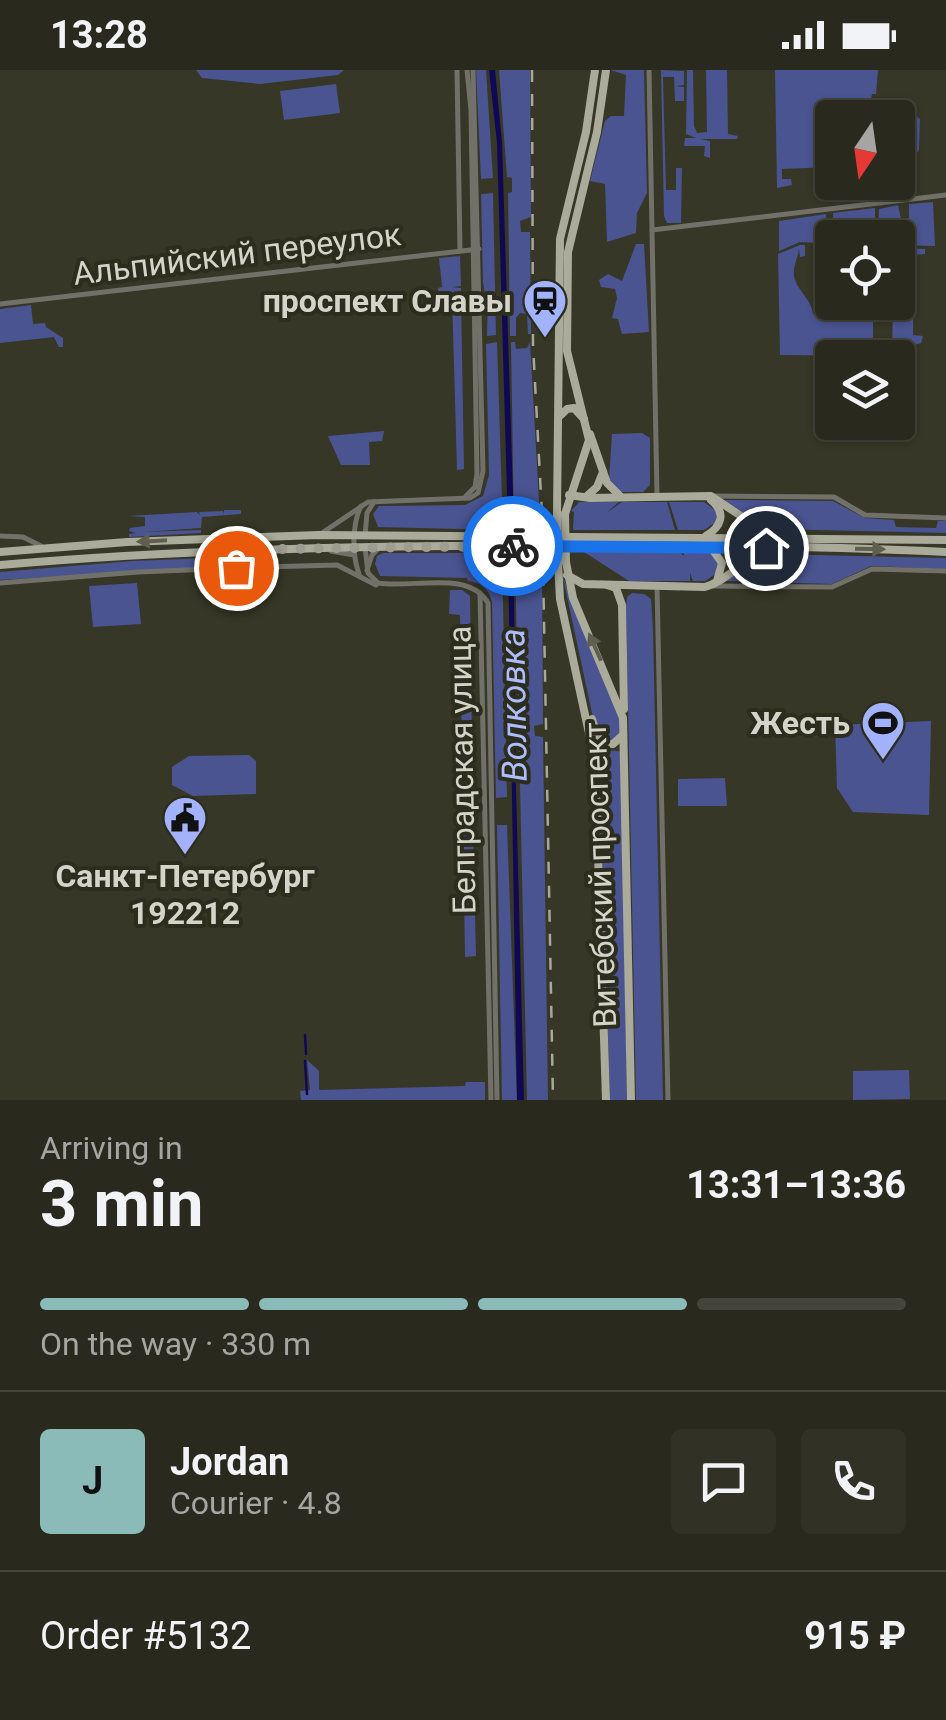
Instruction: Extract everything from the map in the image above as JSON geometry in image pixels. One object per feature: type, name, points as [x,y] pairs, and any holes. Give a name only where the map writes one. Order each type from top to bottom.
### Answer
[{"type":"main road","name":"Витебский проспект","points":[[595,70],[584,141],[561,230],[560,599],[594,760],[606,1100]]},
{"type":"main road","name":"Витебский проспект","points":[[561,514],[586,454],[587,426],[567,350],[568,252],[597,132],[606,70]]},
{"type":"main road","points":[[559,417],[566,408],[574,408],[587,426],[608,486],[622,496]]},
{"type":"main road","points":[[559,451],[564,490],[569,495],[708,497],[756,526],[794,536]]},
{"type":"main road","points":[[586,496],[597,487],[603,472]]},
{"type":"main road","points":[[705,536],[715,530],[720,520],[719,509],[708,497]]},
{"type":"main road","points":[[0,552],[320,534],[359,544]]},
{"type":"main road","points":[[546,541],[705,536],[946,540]]},
{"type":"main road","points":[[0,565],[383,541],[546,541],[946,552]]},
{"type":"main road","points":[[710,546],[722,564],[722,571],[711,586]]},
{"type":"main road","points":[[567,574],[578,583],[711,586],[761,553],[794,549]]},
{"type":"main road","name":"Витебский проспект","points":[[562,562],[623,718],[631,1100]]},
{"type":"main road","points":[[602,584],[616,588],[622,605],[623,718]]},
{"type":"main road","points":[[622,605],[628,592],[641,586]]},
{"type":"main road","points":[[584,707],[600,741],[612,744],[624,734]]},
{"type":"street","points":[[457,70],[460,251]]},
{"type":"street","points":[[320,534],[361,506],[374,502],[463,498],[475,487],[476,249],[470,70]]},
{"type":"street","points":[[648,70],[657,496]]},
{"type":"street","points":[[652,230],[946,194]]},
{"type":"street","name":"Альпийский переулок","points":[[0,304],[476,249]]},
{"type":"street","points":[[708,497],[834,497],[866,515],[946,518]]},
{"type":"street","points":[[360,576],[356,568],[359,544],[374,502]]},
{"type":"street","points":[[361,506],[357,515],[359,544],[366,568],[371,578],[386,584]]},
{"type":"street","points":[[356,568],[366,568],[383,541],[366,518]]},
{"type":"street","points":[[0,536],[14,534],[44,548]]},
{"type":"street","points":[[260,567],[278,549]]},
{"type":"street","points":[[0,584],[138,572],[337,565],[376,585],[386,584]]},
{"type":"street","points":[[711,586],[832,587],[872,568],[946,571]]},
{"type":"street","name":"Белградская улица","points":[[386,584],[462,584],[487,599],[494,1100]]},
{"type":"street","name":"Витебский проспект","points":[[657,586],[668,1100]]},
{"type":"shaded area","points":[[196,70],[344,70],[338,75],[260,84],[202,78]]},
{"type":"shaded area","points":[[476,70],[486,70],[493,178],[481,179]]},
{"type":"shaded area","points":[[499,70],[530,70],[531,217],[520,221],[521,232],[530,232],[531,334],[527,314],[520,313],[516,318],[516,336],[510,336],[508,193],[512,192],[512,178],[507,177]]},
{"type":"shaded area","points":[[611,70],[644,70],[647,193],[637,213],[636,233],[607,242],[605,184],[590,181],[605,121],[611,116],[624,116],[626,75]]},
{"type":"shaded area","points":[[661,70],[684,71],[684,85],[676,86],[684,87],[684,101],[675,101],[674,77],[663,77],[666,190],[676,190],[676,168],[682,168],[681,223],[667,223],[664,216]]},
{"type":"shaded area","points":[[687,70],[693,70],[697,133],[707,132],[706,70],[727,70],[728,134],[738,136],[700,139],[710,141],[710,158],[704,156],[705,146],[684,146],[685,138],[696,138],[686,134]]},
{"type":"shaded area","points":[[775,70],[878,70],[876,94],[872,94],[871,100],[815,100],[815,168],[782,169],[782,179],[791,179],[792,185],[777,188]]},
{"type":"shaded area","points":[[336,84],[340,113],[284,120],[280,91]]},
{"type":"shaded area","points":[[915,115],[920,119],[919,150],[915,156]]},
{"type":"shaded area","points":[[493,193],[496,335],[487,336],[481,194]]},
{"type":"shaded area","points":[[933,202],[935,246],[915,245],[915,220],[879,220],[879,209],[898,205],[901,219],[909,218],[909,204]]},
{"type":"shaded area","points":[[875,208],[875,220],[833,220],[833,213]]},
{"type":"shaded area","points":[[826,214],[826,220],[815,220],[815,243],[800,242],[779,251],[779,221]]},
{"type":"shaded area","points":[[636,244],[644,244],[649,332],[622,334],[618,319],[612,318],[615,289],[601,287],[599,280],[608,274],[622,281]]},
{"type":"shaded area","points":[[805,245],[805,256],[800,257],[799,249],[794,276],[815,320],[873,320],[873,340],[815,340],[815,355],[780,355],[778,254]]},
{"type":"shaded area","points":[[460,256],[461,286],[452,287],[461,288],[464,469],[457,470],[452,295],[444,294],[443,303],[439,303],[438,288],[442,287],[439,258]]},
{"type":"shaded area","points":[[31,305],[33,324],[45,323],[63,338],[63,347],[54,337],[0,343],[0,309]]},
{"type":"shaded area","points":[[893,320],[913,320],[913,335],[923,336],[921,343],[915,345],[915,340],[892,340]]},
{"type":"shaded area","points":[[497,342],[503,530],[378,527],[373,514],[379,506],[465,505],[483,496],[489,475],[486,344]]},
{"type":"shaded area","points":[[511,342],[515,342],[516,349],[527,348],[530,342],[540,519],[527,518],[520,528],[514,529]]},
{"type":"shaded area","points":[[384,431],[382,441],[369,442],[370,465],[341,465],[328,436]]},
{"type":"shaded area","points":[[642,433],[650,438],[650,485],[643,492],[618,492],[609,480],[612,434]]},
{"type":"shaded area","points":[[724,500],[833,501],[865,518],[894,520],[896,527],[936,528],[938,521],[946,521],[946,533],[769,529]]},
{"type":"shaded area","points":[[579,502],[619,502],[606,513],[622,502],[667,502],[675,530],[573,530],[571,511]]},
{"type":"shaded area","points":[[669,502],[704,502],[716,511],[716,522],[704,530],[678,530]]},
{"type":"shaded area","points":[[224,510],[241,510],[241,514],[202,517],[201,528],[143,532],[201,533],[129,537],[136,533],[130,528],[145,526],[145,517],[128,516],[223,511],[224,514]]},
{"type":"shaded area","points":[[584,552],[679,552],[684,556],[684,552],[710,553],[719,563],[717,573],[705,581],[693,581],[690,573],[690,581],[629,581]]},
{"type":"shaded area","points":[[502,553],[507,797],[496,798],[489,594],[467,578],[380,576],[375,564],[377,556]]},
{"type":"shaded area","points":[[771,554],[946,558],[946,569],[871,566],[832,584],[726,581],[760,557]]},
{"type":"shaded area","points":[[262,556],[252,564],[0,580],[0,572]]},
{"type":"shaded area","points":[[515,561],[542,563],[543,724],[534,726],[535,736],[543,737],[548,1100],[527,1100]]},
{"type":"shaded area","points":[[562,573],[619,714],[619,734],[612,741],[602,739],[595,727]]},
{"type":"shaded area","points":[[137,583],[141,624],[93,627],[89,586]]},
{"type":"shaded area","points":[[450,590],[462,590],[470,596],[472,746],[462,746],[460,615],[449,614]]},
{"type":"shaded area","points":[[632,593],[651,599],[653,630],[663,1100],[636,1100],[626,606]]},
{"type":"shaded area","name":"Жесть","points":[[931,721],[929,815],[853,812],[837,788],[835,725]]},
{"type":"shaded area","points":[[599,750],[619,751],[621,755],[627,1100],[610,1100]]},
{"type":"shaded area","points":[[249,755],[256,761],[256,794],[193,796],[172,785],[172,767],[189,756]]},
{"type":"shaded area","points":[[725,778],[727,806],[678,806],[678,779]]},
{"type":"shaded area","points":[[497,825],[507,825],[517,1100],[502,1100]]},
{"type":"shaded area","points":[[473,833],[476,956],[465,957],[463,834]]},
{"type":"shaded area","points":[[307,1060],[319,1071],[319,1090],[465,1086],[466,1082],[485,1082],[485,1100],[301,1100],[300,1091],[310,1090]]},
{"type":"shaded area","points":[[909,1070],[910,1099],[853,1100],[853,1071]]},
{"type":"water","name":"Волковка","points":[[489,70],[495,70],[502,142],[524,1100],[517,1100],[507,494],[497,143]]},
{"type":"waterway","points":[[305,1035],[306,1054]]},
{"type":"waterway","points":[[305,1061],[307,1094]]},
{"type":"railway","points":[[532,70],[533,345],[542,514],[553,1100]]},
{"type":"way so far","points":[[236,568],[260,567],[278,549],[302,547],[513,546]]},
{"type":"place","name":"проспект Славы","points":[[545,339]]},
{"type":"place","name":"Жесть","points":[[883,761]]},
{"type":"place","name":"Санкт-Петербург 192212","points":[[185,856]]},
{"type":"route","points":[[513,546],[766,548]]}]
